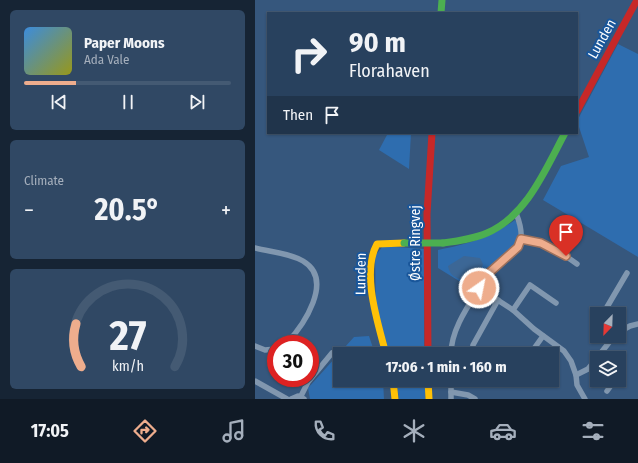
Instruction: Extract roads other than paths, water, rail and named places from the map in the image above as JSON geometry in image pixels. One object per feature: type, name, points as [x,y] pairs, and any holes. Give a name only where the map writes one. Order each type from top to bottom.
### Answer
[{"type":"street","points":[[441,12],[442,0]]},
{"type":"street","name":"Lunden","points":[[578,109],[637,0]]},
{"type":"street","name":"Østre Ringvej","points":[[428,347],[427,214],[432,134]]},
{"type":"street","name":"Lunden","points":[[384,347],[375,309],[372,252],[377,244],[461,242],[485,235],[516,214],[530,196],[564,134]]},
{"type":"street","points":[[452,347],[453,336],[479,288],[490,272],[518,247],[521,239],[522,228],[516,214]]},
{"type":"street","points":[[521,239],[541,243],[556,249],[577,264]]},
{"type":"street","points":[[255,248],[299,259],[309,266],[315,275],[317,286],[314,300],[298,330],[294,335]]},
{"type":"street","points":[[607,307],[627,273]]},
{"type":"street","points":[[513,310],[530,285],[555,303]]},
{"type":"street","points":[[479,288],[513,310],[563,351],[571,361],[577,375],[577,385],[585,399]]},
{"type":"street","points":[[473,345],[498,300]]},
{"type":"street","points":[[626,328],[638,324]]},
{"type":"street","points":[[535,347],[543,336]]},
{"type":"street","points":[[255,346],[267,350]]},
{"type":"street","points":[[291,399],[295,396],[302,398],[308,382],[332,354]]},
{"type":"street","points":[[577,375],[590,367]]},
{"type":"street","points":[[255,381],[287,399]]},
{"type":"street","points":[[394,387],[395,399]]},
{"type":"street","points":[[428,387],[429,399]]},
{"type":"street","points":[[451,387],[451,399]]},
{"type":"street","points":[[607,391],[610,387]]},
{"type":"street","points":[[451,392],[468,395],[475,399]]}]
